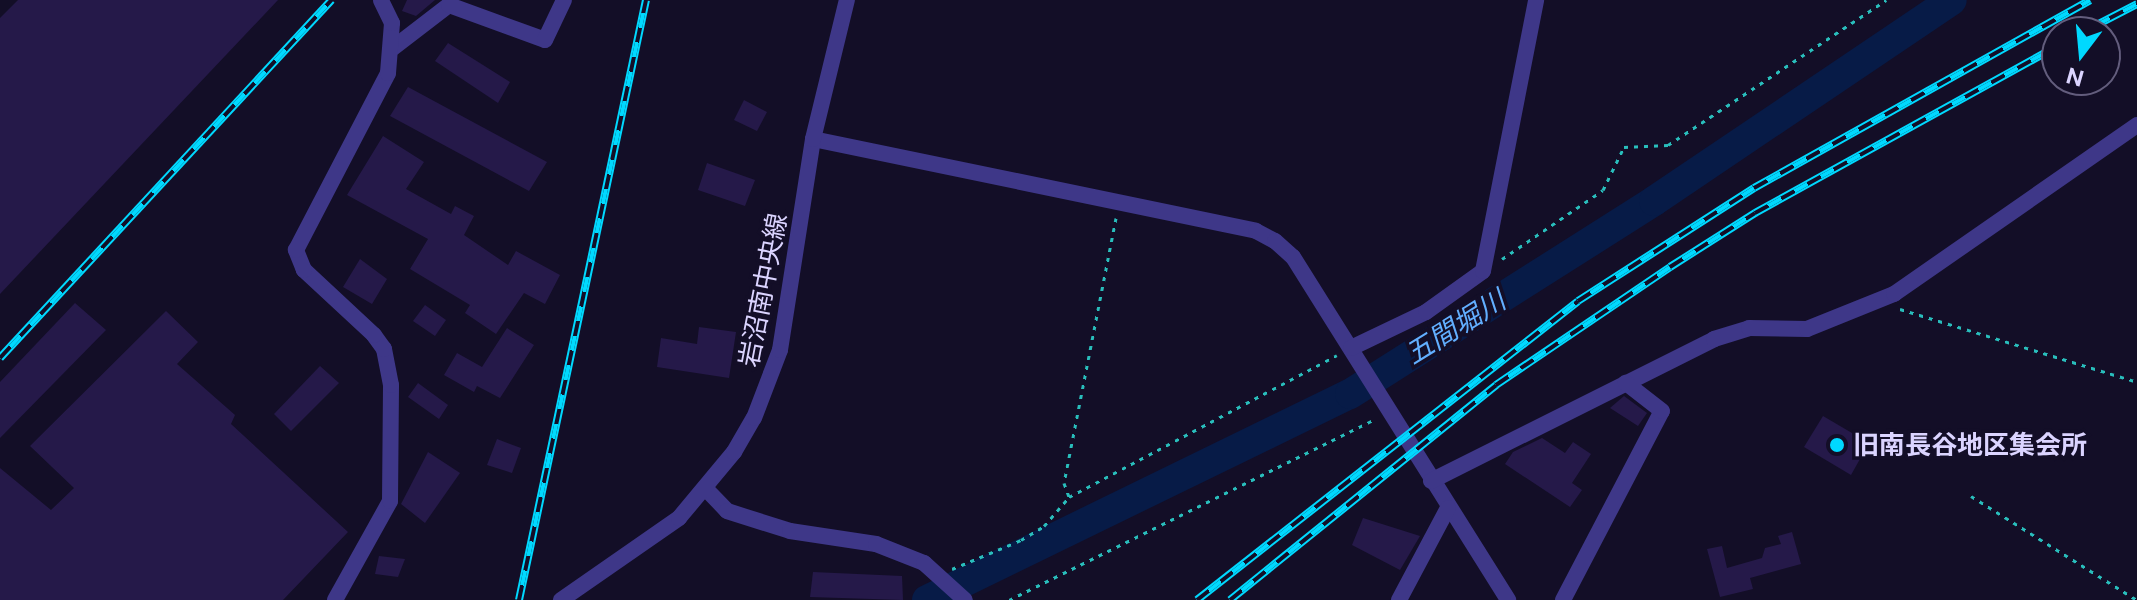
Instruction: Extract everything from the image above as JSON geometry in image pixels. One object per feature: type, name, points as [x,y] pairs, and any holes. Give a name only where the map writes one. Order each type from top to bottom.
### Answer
[{"type":"street","points":[[335,600],[390,501],[391,385],[379,342],[304,270],[296,250],[388,73],[393,48],[392,23],[381,0]]},
{"type":"street","points":[[393,48],[450,2],[545,40],[564,0]]},
{"type":"street","name":"岩沼南中央線","points":[[561,600],[643,546],[706,489],[754,418],[780,350],[813,139],[847,0]]},
{"type":"street","points":[[1351,348],[1426,312],[1483,271],[1536,0]]},
{"type":"street","points":[[1431,481],[1626,383],[1749,328],[1807,329],[1877,302],[2137,125]]},
{"type":"street","points":[[813,139],[1256,231],[1275,241],[1293,257],[1508,600]]},
{"type":"street","points":[[1563,600],[1662,411],[1626,383]]},
{"type":"street","points":[[706,489],[727,511],[790,531],[876,544],[924,563],[965,600]]},
{"type":"street","points":[[1399,600],[1448,508]]},
{"type":"path","points":[[1483,271],[1603,190],[1624,147],[1668,145],[1886,0]]},
{"type":"path","points":[[1069,497],[1064,483],[1119,204]]},
{"type":"path","points":[[1877,302],[2137,382]]},
{"type":"path","points":[[940,576],[1021,540],[1044,526],[1069,497],[1351,348]]},
{"type":"path","points":[[1009,600],[1388,409]]},
{"type":"path","points":[[1971,496],[2137,600]]},
{"type":"building","points":[[18,0],[278,0],[0,294],[0,18]]},
{"type":"building","points":[[407,0],[435,0],[416,16],[402,11]]},
{"type":"building","points":[[448,43],[510,82],[498,103],[435,61]]},
{"type":"building","points":[[408,87],[547,162],[529,191],[390,116]]},
{"type":"building","points":[[744,100],[767,112],[757,131],[734,120]]},
{"type":"building","points":[[383,136],[424,162],[406,189],[451,214],[455,206],[474,216],[464,235],[508,265],[516,251],[560,275],[545,304],[524,293],[496,334],[465,313],[470,305],[410,269],[428,239],[347,195]]},
{"type":"building","points":[[707,163],[755,180],[745,206],[698,190]]},
{"type":"building","points":[[360,259],[387,279],[372,304],[343,287]]},
{"type":"building","points":[[75,303],[106,330],[0,438],[0,382]]},
{"type":"building","points":[[425,305],[446,320],[435,336],[413,321]]},
{"type":"building","points":[[166,311],[198,342],[177,364],[235,415],[231,424],[348,532],[283,600],[0,600],[0,468],[51,510],[74,488],[30,446]]},
{"type":"building","points":[[699,327],[736,332],[729,378],[657,367],[661,338],[697,344]]},
{"type":"building","points":[[507,328],[534,345],[500,398],[477,386],[474,392],[444,375],[457,353],[482,367]]},
{"type":"building","points":[[320,366],[339,383],[291,431],[274,414]]},
{"type":"building","points":[[418,383],[448,405],[439,419],[408,397]]},
{"type":"building","points":[[1624,396],[1647,413],[1638,426],[1610,408]]},
{"type":"building","name":"旧南長谷地区集会所","points":[[1823,416],[1869,443],[1851,475],[1804,447]]},
{"type":"building","points":[[1542,438],[1565,453],[1573,442],[1591,454],[1572,483],[1582,490],[1570,507],[1505,464],[1513,452]]},
{"type":"building","points":[[497,439],[521,448],[512,473],[487,465]]},
{"type":"building","points":[[428,452],[460,473],[425,523],[401,504]]},
{"type":"building","points":[[1363,518],[1420,536],[1400,570],[1352,545]]},
{"type":"building","points":[[1792,532],[1801,564],[1750,578],[1753,589],[1720,597],[1707,549],[1722,546],[1727,568],[1762,558],[1765,548],[1781,544],[1778,536]]},
{"type":"building","points":[[379,556],[405,559],[398,577],[375,574]]},
{"type":"building","points":[[813,572],[902,576],[903,600],[810,597]]},
{"type":"waterway","name":"五間堀川","points":[[927,600],[1350,394],[1654,201],[1952,0]]},
{"type":"railway","points":[[0,358],[332,0]]},
{"type":"railway","points":[[519,600],[646,0]]},
{"type":"railway","points":[[1197,600],[1578,301],[1754,188],[2090,0]]},
{"type":"railway","points":[[2114,16],[2137,4]]},
{"type":"railway","points":[[1230,600],[1496,385],[1670,267],[1755,213],[2041,55]]},
{"type":"place","name":"旧南長谷地区集会所","points":[[1837,445]]}]
